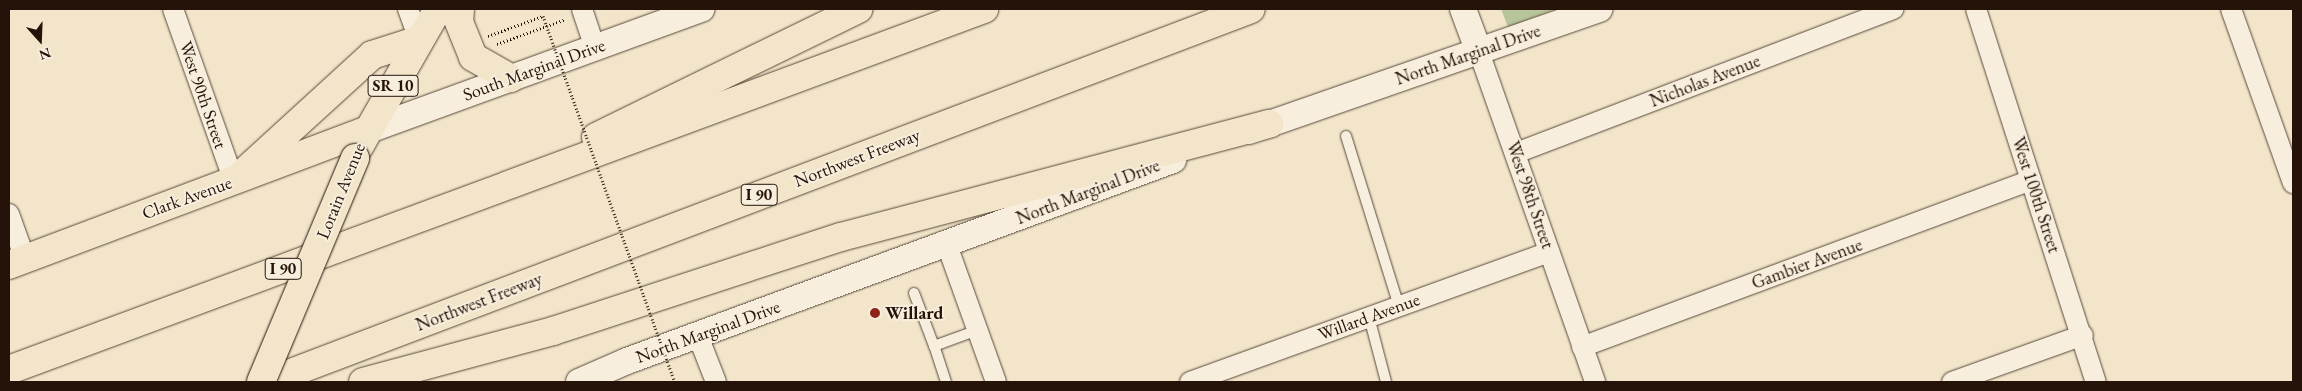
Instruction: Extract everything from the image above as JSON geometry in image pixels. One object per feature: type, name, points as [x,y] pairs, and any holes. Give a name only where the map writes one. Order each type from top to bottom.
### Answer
[{"type":"main road","name":"Lorain Avenue","points":[[261,382],[366,131],[438,9]]},
{"type":"main road","points":[[460,9],[459,22],[473,57],[510,78]]},
{"type":"main road","points":[[458,204],[858,9]]},
{"type":"main road","name":"I 90","points":[[9,370],[984,9]]},
{"type":"main road","name":"Northwest Freeway","points":[[267,382],[1251,9]]},
{"type":"main road","points":[[234,181],[372,54],[419,40]]},
{"type":"main road","points":[[363,382],[553,331],[841,237],[1269,124]]},
{"type":"main road","name":"Clark Avenue","points":[[17,262],[366,131]]},
{"type":"street","name":"West 90th Street","points":[[173,9],[234,181]]},
{"type":"street","points":[[408,9],[419,40]]},
{"type":"street","name":"South Marginal Drive","points":[[366,131],[702,9]]},
{"type":"street","name":"West 98th Street","points":[[1463,9],[1516,153],[1595,382]]},
{"type":"street","name":"North Marginal Drive","points":[[579,382],[1269,124],[1599,9]]},
{"type":"street","name":"Nicholas Avenue","points":[[1516,153],[1894,9]]},
{"type":"street","name":"West 100th Street","points":[[1976,9],[2083,335],[2096,382]]},
{"type":"street","points":[[2231,9],[2293,183]]},
{"type":"street","points":[[576,13],[595,48]]},
{"type":"street","name":"Gambier Avenue","points":[[1582,348],[2031,180]]},
{"type":"street","points":[[9,214],[17,262]]},
{"type":"street","points":[[947,245],[996,382]]},
{"type":"street","name":"Willard Avenue","points":[[1190,382],[1549,252]]},
{"type":"street","points":[[1952,382],[2083,335]]},
{"type":"street","points":[[698,336],[716,382]]},
{"type":"lane","points":[[1346,136],[1399,306]]},
{"type":"lane","points":[[914,293],[946,382]]},
{"type":"lane","points":[[1369,317],[1386,382]]},
{"type":"lane","points":[[934,346],[978,330]]},
{"type":"path","points":[[488,47],[576,13]]},
{"type":"path","points":[[482,41],[484,38],[543,16],[675,382]]},
{"type":"green space","points":[[1501,9],[1556,9],[1508,27]]},
{"type":"place","name":"Willard","points":[[875,313]]}]
